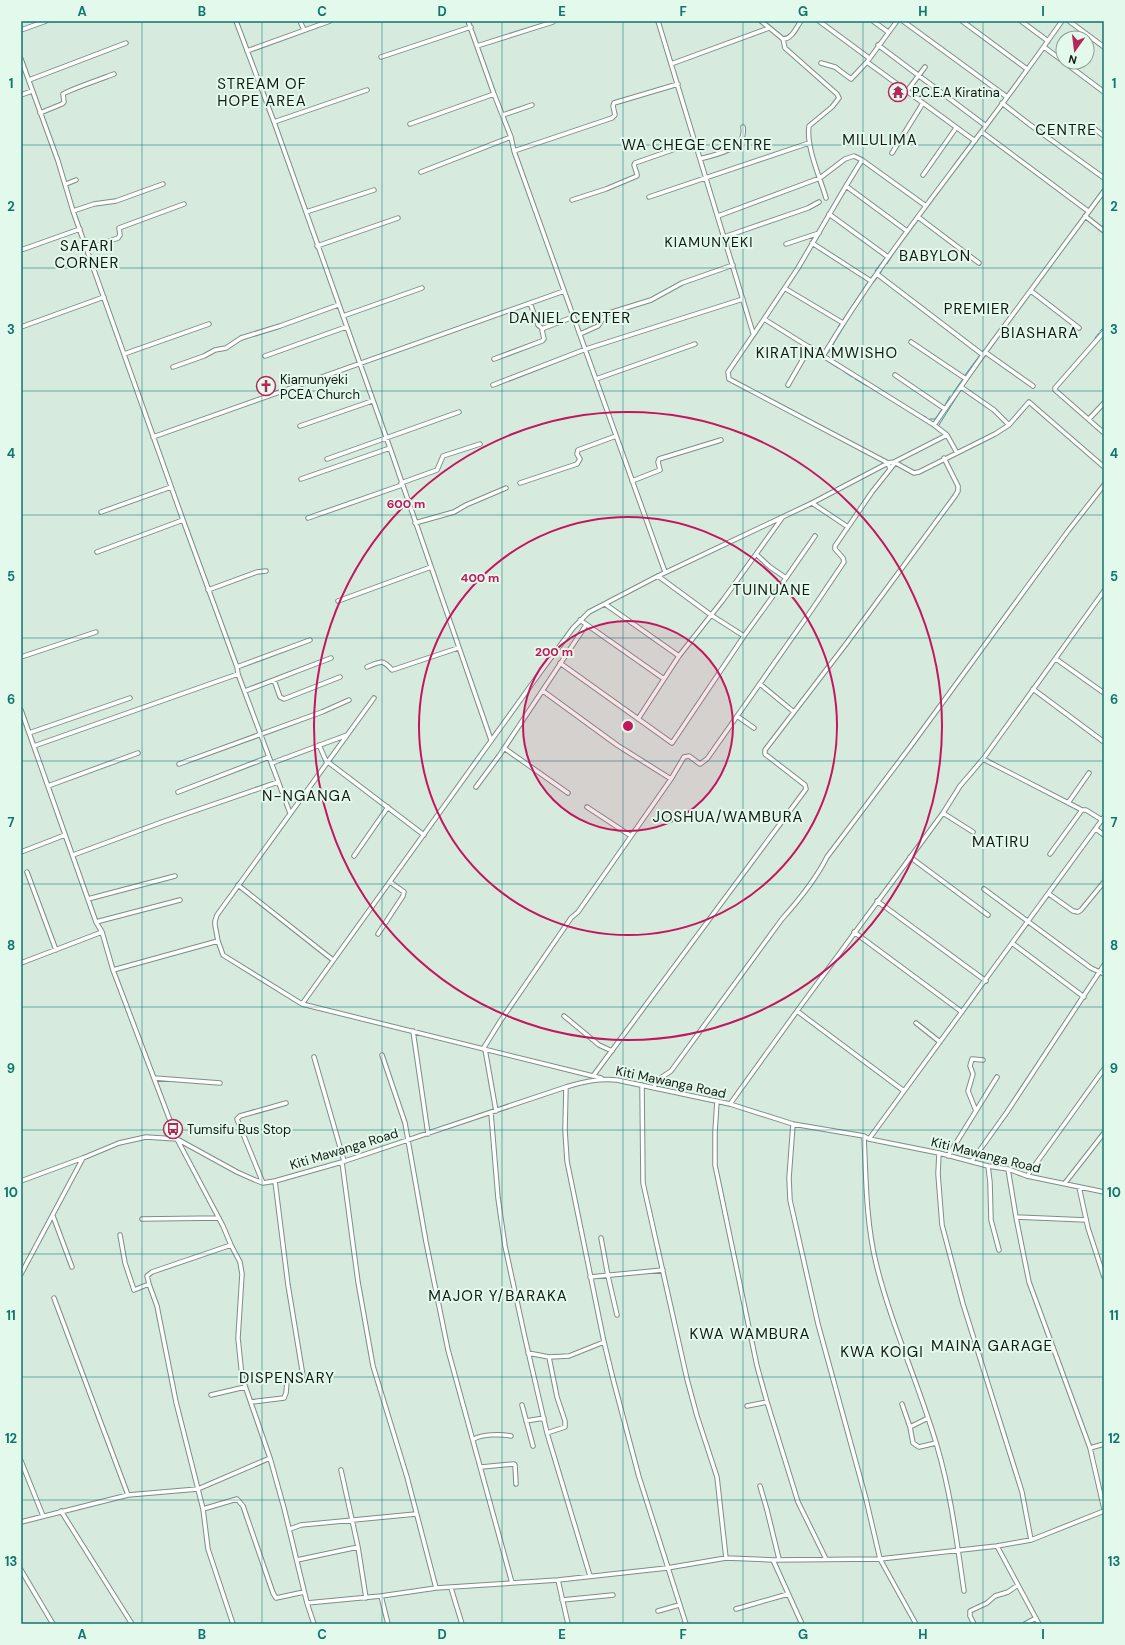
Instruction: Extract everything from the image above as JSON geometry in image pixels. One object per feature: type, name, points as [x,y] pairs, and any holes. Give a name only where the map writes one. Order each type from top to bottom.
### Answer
[{"type":"street","points":[[21,30],[46,21]]},
{"type":"street","points":[[236,21],[274,122],[385,438],[390,448],[491,740]]},
{"type":"street","points":[[300,21],[304,30]]},
{"type":"street","points":[[247,51],[330,21]]},
{"type":"street","points":[[468,21],[511,137],[514,151],[665,572]]},
{"type":"street","points":[[658,21],[753,333]]},
{"type":"street","points":[[761,21],[783,39],[785,48],[837,94],[839,98],[832,107],[809,126],[809,143],[826,198]]},
{"type":"street","points":[[783,39],[791,36],[801,21]]},
{"type":"street","points":[[820,21],[869,58]]},
{"type":"street","points":[[873,21],[888,32]]},
{"type":"street","points":[[821,63],[835,67],[851,79],[867,62],[897,21]]},
{"type":"street","points":[[904,21],[1007,97]]},
{"type":"street","points":[[962,21],[1027,69]]},
{"type":"street","points":[[1021,21],[1048,41]]},
{"type":"street","points":[[823,356],[842,323],[888,256],[982,132],[1062,21]]},
{"type":"street","points":[[1069,21],[1104,47]]},
{"type":"street","points":[[477,46],[553,22]]},
{"type":"street","points":[[381,57],[470,27]]},
{"type":"street","points":[[671,64],[769,28]]},
{"type":"street","points":[[28,80],[126,43]]},
{"type":"street","points":[[878,45],[986,126]]},
{"type":"street","points":[[1044,47],[1055,55]]},
{"type":"street","points":[[21,59],[66,184],[73,211],[153,437],[237,667],[238,674],[290,813]]},
{"type":"street","points":[[867,62],[975,141]]},
{"type":"street","points":[[907,91],[926,68]]},
{"type":"street","points":[[1075,70],[1104,92]]},
{"type":"street","points":[[40,113],[62,104],[64,102],[63,94],[66,91],[79,88],[114,74]]},
{"type":"street","points":[[514,151],[612,118],[614,115],[614,103],[678,84]]},
{"type":"street","points":[[274,122],[366,90]]},
{"type":"street","points":[[21,95],[32,91]]},
{"type":"street","points":[[410,124],[494,94]]},
{"type":"street","points":[[1002,103],[1104,178]]},
{"type":"street","points":[[892,153],[923,104]]},
{"type":"street","points":[[503,116],[532,105]]},
{"type":"street","points":[[700,159],[738,145],[744,134],[743,127]]},
{"type":"street","points":[[1092,127],[1104,136]]},
{"type":"street","points":[[923,175],[956,128]]},
{"type":"street","points":[[982,132],[1088,211]]},
{"type":"street","points":[[420,172],[511,137]]},
{"type":"street","points":[[572,200],[606,189],[637,176],[638,174],[634,166],[636,163],[695,142]]},
{"type":"street","points":[[648,197],[809,143]]},
{"type":"street","points":[[718,216],[820,178],[845,159],[854,156],[862,160],[926,206]]},
{"type":"street","points":[[862,160],[786,289],[753,333],[727,375],[729,379],[888,463],[890,468]]},
{"type":"street","points":[[66,184],[76,180]]},
{"type":"street","points":[[73,211],[94,204],[116,201],[163,184]]},
{"type":"street","points":[[846,186],[907,231]]},
{"type":"street","points":[[306,212],[374,190]]},
{"type":"street","points":[[934,425],[960,387],[1104,191]]},
{"type":"street","points":[[724,237],[808,208],[819,202]]},
{"type":"street","points":[[87,249],[118,238],[120,235],[119,228],[184,204]]},
{"type":"street","points":[[829,214],[888,256]]},
{"type":"street","points":[[1085,216],[1104,231]]},
{"type":"street","points":[[918,217],[979,263]]},
{"type":"street","points":[[317,246],[398,218]]},
{"type":"street","points":[[21,250],[80,229]]},
{"type":"street","points":[[786,244],[819,233]]},
{"type":"street","points":[[812,243],[871,282]]},
{"type":"street","points":[[580,334],[598,326],[606,314],[650,300],[682,283],[733,266]]},
{"type":"street","points":[[877,274],[984,354],[1033,386]]},
{"type":"street","points":[[343,316],[422,288]]},
{"type":"street","points":[[786,289],[842,323]]},
{"type":"street","points":[[153,437],[564,291]]},
{"type":"street","points":[[1032,291],[1079,328]]},
{"type":"street","points":[[21,327],[104,297]]},
{"type":"street","points":[[493,385],[586,350],[743,299]]},
{"type":"street","points":[[494,359],[544,339],[543,329],[538,325],[530,303]]},
{"type":"street","points":[[173,367],[204,356],[215,350],[226,348],[241,338],[280,326],[338,304]]},
{"type":"street","points":[[543,329],[573,317]]},
{"type":"street","points":[[764,318],[934,425],[947,435],[957,453]]},
{"type":"street","points":[[124,354],[209,324]]},
{"type":"street","points":[[265,356],[346,327]]},
{"type":"street","points":[[1104,332],[1055,388],[1055,390],[1104,433]]},
{"type":"street","points":[[911,342],[966,379]]},
{"type":"street","points":[[596,379],[695,344]]},
{"type":"street","points":[[788,385],[810,347]]},
{"type":"street","points":[[895,376],[945,409]]},
{"type":"street","points":[[960,387],[994,410],[1009,425]]},
{"type":"street","points":[[300,426],[372,401]]},
{"type":"street","points":[[302,1004],[491,740],[580,620],[589,612],[665,572],[812,503],[888,463],[895,463],[914,474],[1009,425],[1026,404],[1031,402],[1104,467]]},
{"type":"street","points":[[1089,419],[1104,403]]},
{"type":"street","points":[[328,459],[459,412]]},
{"type":"street","points":[[496,1111],[484,1049],[501,1020],[571,918],[578,912],[671,779],[684,756],[689,756],[700,764],[707,758],[760,684],[843,564],[843,558],[835,549],[835,546],[890,468],[895,463],[947,435]]},
{"type":"street","points":[[520,483],[577,464],[580,459],[577,454],[578,450],[616,436]]},
{"type":"street","points":[[632,481],[660,470],[658,462],[659,459],[721,440]]},
{"type":"street","points":[[308,518],[437,470],[443,456],[446,454],[480,444]]},
{"type":"street","points":[[301,479],[390,448]]},
{"type":"street","points":[[593,1076],[806,789],[805,785],[765,752],[767,747],[846,644],[955,496],[958,491],[958,486],[944,458]]},
{"type":"street","points":[[654,1088],[656,1081],[671,1071],[782,919],[796,904],[821,868],[827,856],[891,772],[1068,531],[1104,485]]},
{"type":"street","points":[[101,512],[171,487]]},
{"type":"street","points":[[415,523],[454,512],[466,504],[506,488]]},
{"type":"street","points":[[812,503],[848,527]]},
{"type":"street","points":[[638,719],[679,656],[723,600],[782,517]]},
{"type":"street","points":[[97,552],[183,520]]},
{"type":"street","points":[[560,664],[672,743],[744,636],[815,536]]},
{"type":"street","points":[[756,554],[770,567],[786,578]]},
{"type":"street","points":[[338,601],[431,567]]},
{"type":"street","points":[[208,590],[257,572],[266,571]]},
{"type":"street","points":[[658,576],[711,615],[744,636]]},
{"type":"street","points":[[730,1104],[854,932],[943,813],[960,786],[983,759],[1104,591]]},
{"type":"street","points":[[605,604],[679,656]]},
{"type":"street","points":[[580,620],[664,679]]},
{"type":"street","points":[[476,786],[504,748],[586,625]]},
{"type":"street","points":[[21,657],[96,632]]},
{"type":"street","points":[[237,667],[310,640]]},
{"type":"street","points":[[367,667],[383,662],[386,663],[392,670],[395,670],[458,648]]},
{"type":"street","points":[[245,691],[331,658]]},
{"type":"street","points":[[1056,659],[1104,693]]},
{"type":"street","points":[[34,746],[238,674]]},
{"type":"street","points":[[274,680],[280,697],[284,698],[340,677]]},
{"type":"street","points":[[760,684],[794,712]]},
{"type":"street","points":[[1033,689],[1104,742]]},
{"type":"street","points":[[542,691],[613,743],[671,779]]},
{"type":"street","points":[[29,733],[130,698]]},
{"type":"street","points":[[374,698],[238,885],[215,921],[218,941],[222,952],[226,958],[302,1004],[604,1079]]},
{"type":"street","points":[[179,764],[322,712],[349,700]]},
{"type":"street","points":[[21,710],[96,922],[102,932],[113,970],[177,1140],[219,1218],[240,1262],[238,1349],[242,1377],[270,1458],[290,1529],[304,1592],[314,1624]]},
{"type":"street","points":[[737,716],[754,728]]},
{"type":"street","points":[[272,763],[348,735]]},
{"type":"street","points":[[319,745],[328,763],[424,834]]},
{"type":"street","points":[[504,748],[568,793]]},
{"type":"street","points":[[48,786],[138,753]]},
{"type":"street","points":[[178,792],[269,757]]},
{"type":"street","points":[[869,1139],[986,981],[1103,818],[1086,810],[1082,810],[983,759]]},
{"type":"street","points":[[1068,803],[1089,773]]},
{"type":"street","points":[[73,855],[278,782]]},
{"type":"street","points":[[587,806],[631,836]]},
{"type":"street","points":[[354,856],[388,807]]},
{"type":"street","points":[[1050,854],[1082,810]]},
{"type":"street","points":[[943,813],[973,832]]},
{"type":"street","points":[[1096,829],[1104,835]]},
{"type":"street","points":[[21,852],[65,835]]},
{"type":"street","points":[[910,857],[988,915]]},
{"type":"street","points":[[27,872],[56,950]]},
{"type":"street","points":[[88,899],[175,876]]},
{"type":"street","points":[[378,934],[403,896],[404,892],[390,882]]},
{"type":"street","points":[[1048,894],[1073,911],[1078,912],[1104,882]]},
{"type":"street","points":[[238,885],[333,960]]},
{"type":"street","points":[[984,890],[1090,968],[1104,974]]},
{"type":"street","points":[[96,922],[180,900]]},
{"type":"street","points":[[877,902],[986,981]]},
{"type":"street","points":[[21,964],[102,932]]},
{"type":"street","points":[[854,932],[962,1012]]},
{"type":"street","points":[[113,970],[218,941]]},
{"type":"street","points":[[1012,943],[1084,997]]},
{"type":"street","points":[[972,1161],[999,1126],[1104,965]]},
{"type":"street","points":[[797,1011],[904,1091]]},
{"type":"street","points":[[564,1016],[599,1044],[612,1051]]},
{"type":"street","points":[[916,1023],[940,1042]]},
{"type":"street","points":[[413,1031],[428,1134]]},
{"type":"street","points":[[382,1055],[405,1123],[409,1140],[426,1242],[448,1350],[474,1439],[512,1583]]},
{"type":"street","points":[[314,1057],[343,1162],[356,1267],[373,1366],[436,1588]]},
{"type":"street","points":[[976,1111],[968,1091],[973,1074],[970,1066],[972,1059],[983,1060]]},
{"type":"street","points":[[1027,1176],[1104,1069]]},
{"type":"street","points":[[948,1156],[997,1077]]},
{"type":"street","points":[[154,1078],[220,1083]]},
{"type":"street","name":"Kiti Mawanga Road","points":[[263,1183],[343,1162],[566,1087],[586,1081],[604,1079],[642,1085],[717,1101],[793,1124],[864,1136],[869,1139],[939,1153],[988,1166],[1008,1169],[1027,1176],[1104,1192]]},
{"type":"street","points":[[642,1085],[643,1183],[687,1379],[697,1416],[717,1476],[726,1558]]},
{"type":"street","points":[[566,1087],[565,1130],[567,1161],[604,1342],[640,1477],[667,1568],[686,1624]]},
{"type":"street","points":[[717,1101],[714,1132],[715,1165],[757,1366],[798,1502],[826,1559]]},
{"type":"street","points":[[263,1183],[236,1119],[240,1116],[286,1104]]},
{"type":"street","points":[[491,1113],[498,1198],[505,1246],[528,1353],[544,1418],[590,1576]]},
{"type":"street","points":[[793,1124],[789,1178],[790,1200],[818,1324],[866,1499],[880,1558],[916,1624]]},
{"type":"street","points":[[1065,1183],[1104,1133]]},
{"type":"street","points":[[864,1136],[869,1224],[876,1262],[894,1324],[936,1443],[958,1549],[964,1591]]},
{"type":"street","points":[[21,1181],[119,1143],[146,1137],[177,1140],[237,1172],[263,1183]]},
{"type":"street","points":[[939,1153],[938,1174],[942,1225],[963,1304],[1022,1492],[1031,1540]]},
{"type":"street","points":[[21,1274],[83,1158]]},
{"type":"street","points":[[988,1166],[991,1220],[999,1250]]},
{"type":"street","points":[[307,1603],[366,1598],[436,1588],[558,1580],[667,1568],[726,1558],[779,1560],[880,1558],[997,1546],[1031,1540],[1104,1510],[1090,1448],[1029,1282],[1008,1169]]},
{"type":"street","points":[[251,1402],[284,1398],[287,1381],[302,1378],[303,1376],[285,1266],[275,1181]]},
{"type":"street","points":[[1079,1187],[1086,1220],[1104,1277]]},
{"type":"street","points":[[53,1216],[72,1267]]},
{"type":"street","points":[[1016,1217],[1086,1220]]},
{"type":"street","points":[[142,1219],[219,1218]]},
{"type":"street","points":[[120,1235],[132,1288],[134,1290],[149,1284]]},
{"type":"street","points":[[601,1238],[617,1315]]},
{"type":"street","points":[[231,1245],[152,1272],[147,1276],[157,1306],[176,1402],[203,1510],[208,1549],[220,1579],[233,1624]]},
{"type":"street","points":[[590,1277],[663,1270]]},
{"type":"street","points":[[54,1298],[128,1495]]},
{"type":"street","points":[[528,1353],[549,1357],[569,1356],[604,1342]]},
{"type":"street","points":[[548,1433],[565,1427],[566,1424],[557,1397],[549,1357]]},
{"type":"street","points":[[211,1395],[245,1387]]},
{"type":"street","points":[[747,1406],[767,1402]]},
{"type":"street","points":[[902,1404],[910,1427],[912,1440],[916,1446],[936,1443]]},
{"type":"street","points":[[522,1405],[533,1446]]},
{"type":"street","points":[[526,1421],[544,1418]]},
{"type":"street","points":[[910,1427],[928,1418]]},
{"type":"street","points":[[474,1439],[488,1436],[511,1436]]},
{"type":"street","points":[[1090,1448],[1104,1444]]},
{"type":"street","points":[[21,1522],[128,1495],[198,1490],[270,1458]]},
{"type":"street","points":[[21,1461],[43,1516]]},
{"type":"street","points":[[481,1467],[514,1464],[516,1484]]},
{"type":"street","points":[[341,1470],[358,1547],[366,1598]]},
{"type":"street","points":[[760,1486],[779,1560]]},
{"type":"street","points":[[203,1510],[237,1499],[243,1506],[276,1598],[304,1592]]},
{"type":"street","points":[[61,1511],[132,1624]]},
{"type":"street","points":[[290,1529],[296,1528],[300,1525],[416,1514]]},
{"type":"street","points":[[997,1546],[1039,1624]]},
{"type":"street","points":[[297,1560],[358,1547]]},
{"type":"street","points":[[773,1560],[802,1624]]},
{"type":"street","points":[[21,1570],[53,1624]]},
{"type":"street","points":[[558,1580],[568,1624]]},
{"type":"street","points":[[974,1624],[970,1616],[970,1611],[987,1603],[995,1596],[1008,1592],[1018,1585]]},
{"type":"street","points":[[451,1588],[462,1624]]},
{"type":"street","points":[[562,1600],[613,1594]]},
{"type":"street","points":[[736,1609],[788,1594]]},
{"type":"street","points":[[381,1596],[388,1624]]},
{"type":"street","points":[[658,1610],[679,1605]]},
{"type":"street","points":[[1025,1624],[1036,1618]]},
{"type":"waterway","points":[[887,264],[897,248]]},
{"type":"waterway","points":[[875,271],[885,258]]},
{"type":"waterway","points":[[880,274],[882,270]]},
{"type":"waterway","points":[[870,279],[874,274]]},
{"type":"waterway","points":[[872,284],[877,278]]},
{"type":"waterway","points":[[838,327],[868,282]]},
{"type":"waterway","points":[[859,303],[864,296]]},
{"type":"waterway","points":[[828,353],[849,318]]},
{"type":"waterway","points":[[1100,331],[1103,328]]},
{"type":"waterway","points":[[1095,338],[1099,333]]},
{"type":"waterway","points":[[988,352],[994,343]]},
{"type":"waterway","points":[[818,355],[838,368]]},
{"type":"waterway","points":[[965,375],[980,355]]},
{"type":"waterway","points":[[965,384],[986,355]]},
{"type":"waterway","points":[[828,357],[846,368]]},
{"type":"waterway","points":[[843,371],[852,377]]},
{"type":"waterway","points":[[855,379],[867,386]]},
{"type":"waterway","points":[[953,393],[962,380]]},
{"type":"waterway","points":[[872,384],[885,392]]},
{"type":"waterway","points":[[870,387],[879,393]]},
{"type":"waterway","points":[[939,425],[961,390]]},
{"type":"waterway","points":[[945,405],[950,396]]},
{"type":"waterway","points":[[886,397],[910,412]]},
{"type":"waterway","points":[[930,419],[935,419],[942,409]]},
{"type":"waterway","points":[[921,415],[926,417]]},
{"type":"place","name":"P.C.E.A Kiratina","points":[[898,92]]},
{"type":"place","name":"Kiamunyeki PCEA Church","points":[[266,386]]},
{"type":"place","name":"Tumsifu Bus Stop","points":[[173,1129]]},
{"type":"district","name":"STREAM OF HOPE AREA","points":[[262,92]]},
{"type":"district","name":"CENTRE","points":[[1066,130]]},
{"type":"district","name":"MILULIMA","points":[[880,140]]},
{"type":"district","name":"WA CHEGE CENTRE","points":[[697,145]]},
{"type":"district","name":"KIAMUNYEKI","points":[[709,242]]},
{"type":"district","name":"SAFARI CORNER","points":[[87,254]]},
{"type":"district","name":"BABYLON","points":[[935,256]]},
{"type":"district","name":"PREMIER","points":[[977,309]]},
{"type":"district","name":"DANIEL CENTER","points":[[570,318]]},
{"type":"district","name":"BIASHARA","points":[[1040,333]]},
{"type":"district","name":"KIRATINA MWISHO","points":[[827,353]]},
{"type":"district","name":"TUINUANE","points":[[772,590]]},
{"type":"district","name":"N-NGANGA","points":[[307,796]]},
{"type":"district","name":"JOSHUA/WAMBURA","points":[[728,817]]},
{"type":"district","name":"MATIRU","points":[[1001,842]]},
{"type":"district","name":"MAJOR Y/BARAKA","points":[[498,1296]]},
{"type":"district","name":"KWA WAMBURA","points":[[750,1334]]},
{"type":"district","name":"MAINA GARAGE","points":[[992,1346]]},
{"type":"district","name":"KWA KOIGI","points":[[882,1352]]},
{"type":"district","name":"DISPENSARY","points":[[287,1378]]}]
